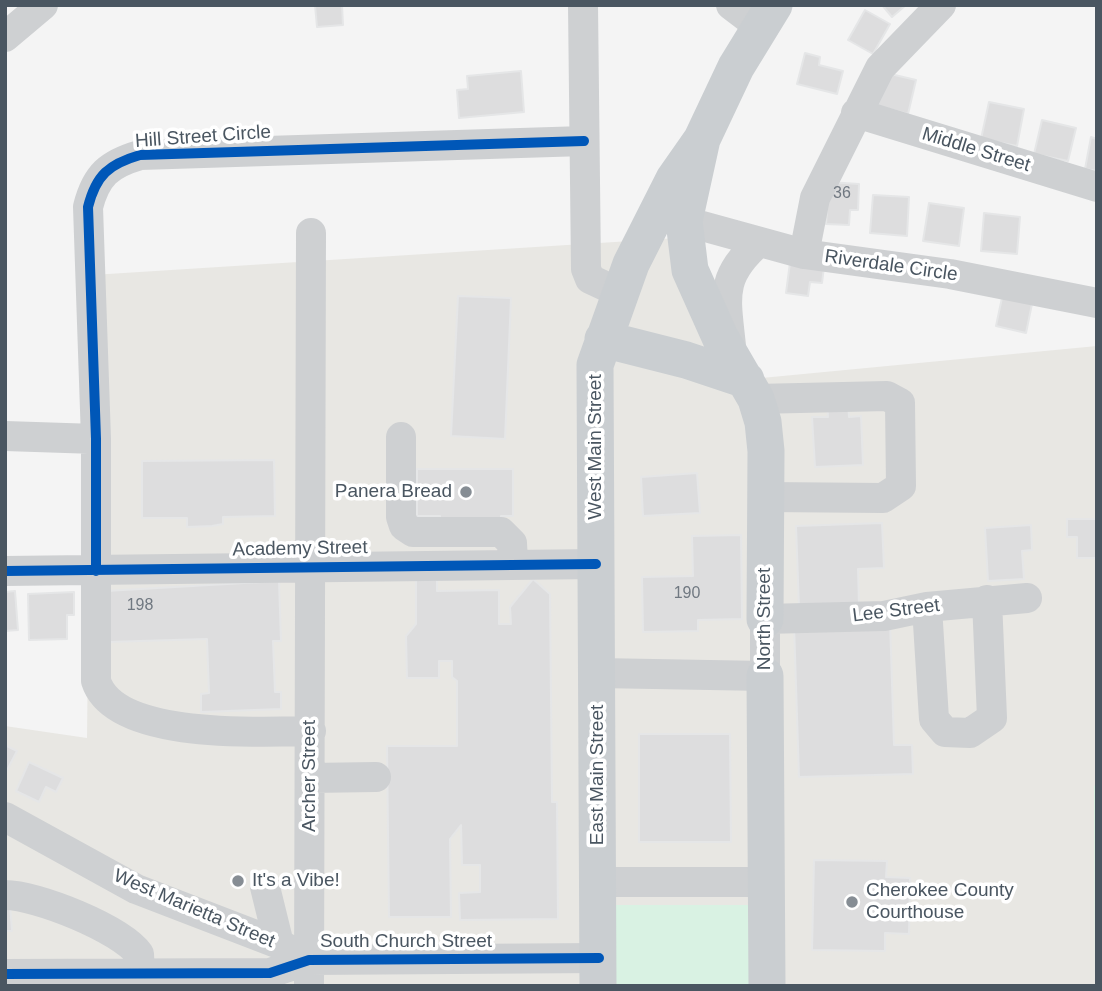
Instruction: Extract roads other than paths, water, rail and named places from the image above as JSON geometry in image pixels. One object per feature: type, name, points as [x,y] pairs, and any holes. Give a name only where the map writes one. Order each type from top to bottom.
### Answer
[{"type":"main road","points":[[702,139],[736,67],[767,16]]},
{"type":"main road","name":"North Street","points":[[702,139],[684,221],[690,270],[745,380],[766,451],[765,619]]},
{"type":"main road","name":"West Main Street","points":[[596,564],[595,365],[620,293],[674,179],[702,139]]},
{"type":"main road","points":[[603,339],[686,360],[745,380]]},
{"type":"main road","name":"East Main Street","points":[[596,564],[599,972]]},
{"type":"main road","name":"North Street","points":[[765,676],[768,986]]},
{"type":"street","points":[[5,37],[43,5]]},
{"type":"street","points":[[731,5],[767,16]]},
{"type":"street","name":"Riverdale Circle","points":[[942,5],[880,68],[815,198],[804,254],[950,274],[1097,303]]},
{"type":"street","points":[[588,6],[584,141],[586,268],[590,279],[620,293]]},
{"type":"street","name":"Middle Street","points":[[856,113],[1097,187]]},
{"type":"street","name":"Hill Street Circle","points":[[311,730],[194,731],[113,705],[99,691],[96,681],[96,439],[88,207],[98,178],[115,163],[154,155],[584,141]]},
{"type":"street","points":[[684,221],[804,254]]},
{"type":"street","name":"Archer Street","points":[[309,973],[311,233]]},
{"type":"street","points":[[759,242],[739,260],[728,282],[727,304],[745,380],[887,396],[900,403],[901,486],[883,498],[767,497]]},
{"type":"street","points":[[5,436],[96,439]]},
{"type":"street","points":[[401,437],[401,517],[404,526],[413,532],[501,532],[512,543],[513,562]]},
{"type":"street","name":"Academy Street","points":[[5,571],[513,562],[596,564]]},
{"type":"street","name":"Lee Street","points":[[765,619],[884,616],[927,607],[1027,598]]},
{"type":"street","points":[[927,607],[934,719],[945,732],[970,733],[992,718],[987,600]]},
{"type":"street","name":"North Street","points":[[765,619],[765,676]]},
{"type":"street","points":[[598,673],[765,676]]},
{"type":"street","points":[[310,778],[376,777]]},
{"type":"street","name":"West Marietta Street","points":[[5,817],[136,889],[279,944],[309,973]]},
{"type":"street","points":[[597,882],[768,882]]},
{"type":"street","points":[[265,887],[279,944]]},
{"type":"street","points":[[5,895],[34,899],[122,937],[139,954],[140,974]]},
{"type":"street","name":"South Church Street","points":[[5,974],[599,972]]},
{"type":"place","name":"Panera Bread","points":[[466,492]]},
{"type":"place","name":"It's a Vibe!","points":[[238,881]]},
{"type":"place","name":"Cherokee County Courthouse","points":[[852,902]]}]
